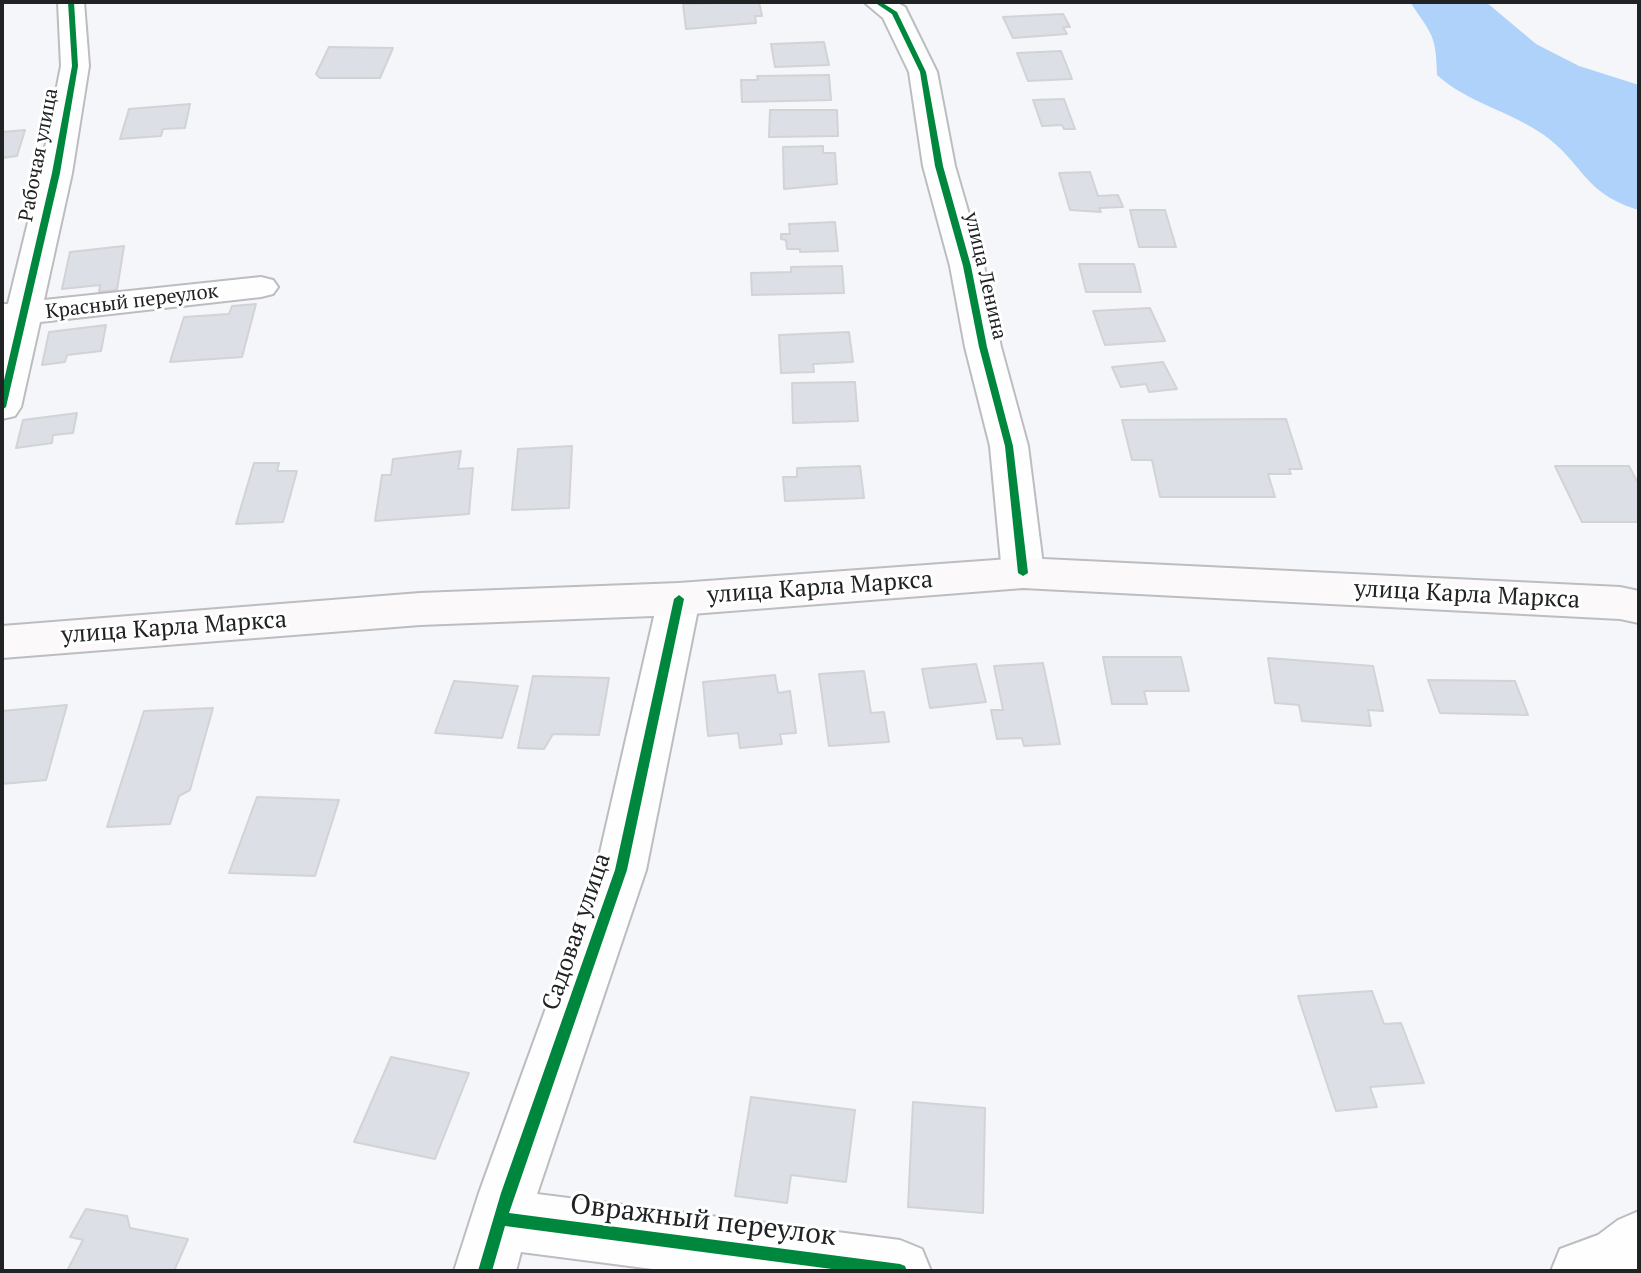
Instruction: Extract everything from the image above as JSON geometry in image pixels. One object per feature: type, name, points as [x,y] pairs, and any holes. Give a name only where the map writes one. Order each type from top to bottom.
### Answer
[{"type":"main road","name":"улица Карла Маркса","points":[[2,642],[420,609],[679,599],[1023,573],[1620,603],[1639,607]]},
{"type":"street","name":"Рабочая улица","points":[[2,407],[13,315],[56,173],[75,66],[71,2]]},
{"type":"street","name":"улица Ленина","points":[[877,2],[895,13],[923,72],[939,166],[967,266],[983,347],[1009,446],[1023,573]]},
{"type":"street","name":"Красный переулок","points":[[13,315],[261,287]]},
{"type":"street","name":"Садовая улица","points":[[492,1245],[621,870],[679,599]]},
{"type":"street","points":[[1582,1271],[1615,1260],[1639,1241]]},
{"type":"street","name":"Овражный переулок","points":[[492,1245],[900,1271]]},
{"type":"water","points":[[1410,2],[1486,2],[1536,44],[1579,66],[1639,85],[1639,210],[1607,196],[1595,187],[1544,135],[1462,93],[1437,75],[1431,36]]},
{"type":"building","points":[[759,2],[762,16],[755,16],[756,23],[686,29],[683,4]]},
{"type":"building","points":[[1063,14],[1070,27],[1063,27],[1067,34],[1013,38],[1003,17]]},
{"type":"building","points":[[824,42],[829,65],[775,67],[771,44]]},
{"type":"building","points":[[329,47],[393,48],[380,78],[320,78],[316,74]]},
{"type":"building","points":[[1061,51],[1072,79],[1028,81],[1017,53]]},
{"type":"building","points":[[829,75],[831,100],[742,102],[741,80],[758,80],[757,76]]},
{"type":"building","points":[[1064,99],[1075,129],[1064,129],[1062,125],[1042,126],[1033,100]]},
{"type":"building","points":[[190,104],[185,128],[163,129],[161,136],[120,139],[129,109]]},
{"type":"building","points":[[770,110],[837,110],[838,136],[769,137]]},
{"type":"building","points":[[25,130],[17,156],[2,158],[2,132]]},
{"type":"building","points":[[823,146],[823,153],[835,153],[837,184],[784,189],[783,147]]},
{"type":"building","points":[[1090,172],[1098,196],[1118,195],[1123,207],[1099,208],[1101,212],[1070,210],[1059,173]]},
{"type":"building","points":[[1130,210],[1165,210],[1176,247],[1139,247]]},
{"type":"building","points":[[835,222],[838,251],[800,252],[800,249],[787,249],[786,240],[781,239],[781,234],[790,234],[789,224]]},
{"type":"building","points":[[124,246],[117,290],[99,292],[100,285],[62,289],[70,252]]},
{"type":"building","points":[[1079,264],[1134,264],[1141,292],[1086,292]]},
{"type":"building","points":[[842,266],[844,293],[752,295],[751,273],[791,272],[791,267]]},
{"type":"building","points":[[256,304],[242,357],[170,362],[184,317],[229,314],[232,306]]},
{"type":"building","points":[[1150,308],[1165,341],[1105,345],[1093,311]]},
{"type":"building","points":[[106,325],[101,351],[67,355],[65,362],[42,365],[49,332]]},
{"type":"building","points":[[849,332],[853,362],[813,364],[814,372],[781,373],[779,335]]},
{"type":"building","points":[[1163,362],[1177,389],[1149,392],[1146,384],[1121,387],[1112,367]]},
{"type":"building","points":[[855,382],[858,421],[793,423],[792,383]]},
{"type":"building","points":[[77,413],[73,433],[53,435],[52,443],[16,448],[23,420]]},
{"type":"building","points":[[1286,419],[1302,469],[1289,469],[1291,474],[1268,474],[1275,497],[1160,497],[1152,460],[1132,460],[1122,420]]},
{"type":"building","points":[[572,446],[569,508],[512,510],[518,449]]},
{"type":"building","points":[[461,451],[458,469],[473,468],[469,514],[375,521],[382,475],[391,475],[393,459]]},
{"type":"building","points":[[254,463],[279,463],[277,471],[297,471],[283,522],[236,524]]},
{"type":"building","points":[[860,466],[864,498],[785,501],[783,477],[797,477],[797,468]]},
{"type":"building","points":[[1555,466],[1629,466],[1639,485],[1639,522],[1582,522]]},
{"type":"building","points":[[1103,657],[1181,657],[1189,691],[1144,691],[1147,704],[1112,704]]},
{"type":"building","points":[[1268,658],[1373,666],[1383,711],[1368,710],[1371,726],[1302,721],[1299,705],[1275,703]]},
{"type":"building","points":[[1043,663],[1060,744],[1024,746],[1022,738],[997,739],[991,710],[1003,710],[994,666]]},
{"type":"building","points":[[976,664],[986,702],[930,708],[922,669]]},
{"type":"building","points":[[864,671],[871,713],[884,712],[889,742],[829,746],[819,674]]},
{"type":"building","points":[[775,675],[778,693],[790,691],[796,733],[780,734],[782,744],[740,748],[738,733],[708,736],[703,682]]},
{"type":"building","points":[[533,676],[609,678],[599,735],[553,734],[544,749],[518,748]]},
{"type":"building","points":[[1428,680],[1515,681],[1528,715],[1440,713]]},
{"type":"building","points":[[454,681],[518,686],[502,738],[435,733]]},
{"type":"building","points":[[67,705],[46,780],[2,784],[2,711]]},
{"type":"building","points":[[213,708],[190,790],[179,796],[170,824],[107,827],[144,711]]},
{"type":"building","points":[[257,797],[339,800],[315,876],[229,873]]},
{"type":"building","points":[[1372,991],[1384,1024],[1401,1023],[1424,1083],[1370,1087],[1377,1107],[1336,1111],[1298,996]]},
{"type":"building","points":[[391,1057],[469,1073],[435,1159],[354,1142]]},
{"type":"building","points":[[751,1097],[855,1110],[846,1182],[791,1175],[787,1203],[735,1196]]},
{"type":"building","points":[[913,1102],[985,1108],[983,1213],[908,1207]]},
{"type":"building","points":[[86,1209],[127,1216],[130,1228],[188,1239],[174,1271],[67,1271],[83,1240],[70,1237]]},
{"type":"cycle path","points":[[2,407],[56,173],[75,66],[71,2]]},
{"type":"cycle path","points":[[877,2],[895,13],[923,72],[939,166],[967,266],[983,347],[1009,446],[1023,573]]},
{"type":"cycle path","points":[[485,1271],[508,1193],[621,870],[679,599]]},
{"type":"cycle path","points":[[500,1219],[900,1271]]}]
